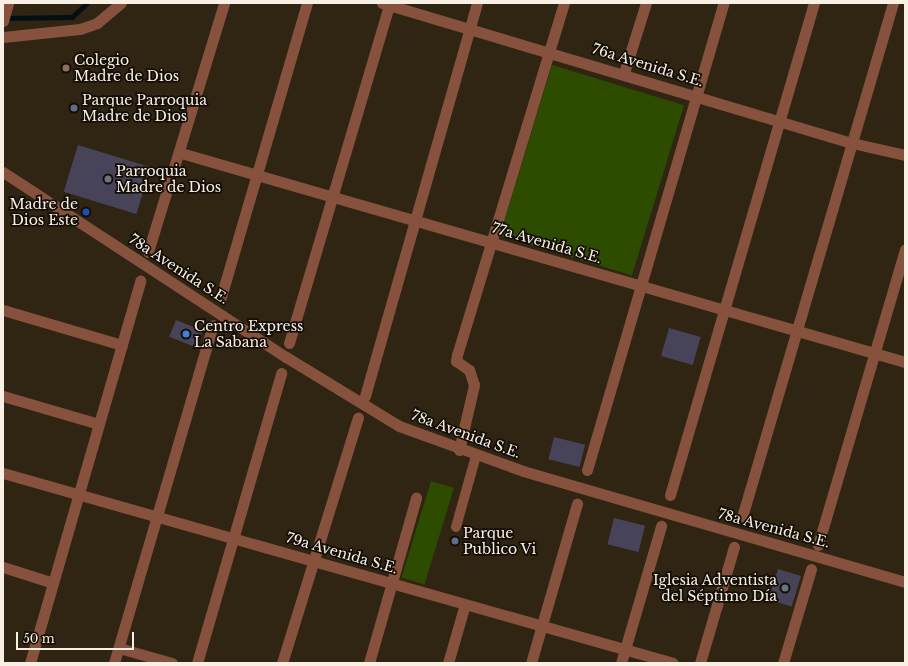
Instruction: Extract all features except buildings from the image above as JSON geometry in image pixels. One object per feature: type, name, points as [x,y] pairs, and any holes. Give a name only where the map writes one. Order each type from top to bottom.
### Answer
[{"type":"street","points":[[3,37],[80,29],[97,23],[121,3]]},
{"type":"street","points":[[148,252],[181,153],[224,3]]},
{"type":"street","points":[[221,298],[307,3]]},
{"type":"street","points":[[365,396],[477,3]]},
{"type":"street","points":[[459,450],[474,385],[474,377],[460,366],[457,355],[564,3]]},
{"type":"street","points":[[624,73],[646,3]]},
{"type":"street","points":[[587,470],[724,3]]},
{"type":"street","points":[[670,495],[814,3]]},
{"type":"street","points":[[742,517],[893,3]]},
{"type":"street","points":[[289,343],[333,197],[387,4]]},
{"type":"street","name":"76a Avenida S.E.","points":[[387,4],[624,73],[852,143],[905,155]]},
{"type":"street","points":[[3,21],[7,5]]},
{"type":"street","name":"77a Avenida S.E.","points":[[181,153],[905,362]]},
{"type":"street","name":"78a Avenida S.E.","points":[[3,172],[362,406],[459,450],[476,456],[905,582]]},
{"type":"street","points":[[818,545],[905,250]]},
{"type":"street","points":[[30,663],[140,281]]},
{"type":"street","points":[[3,310],[122,345]]},
{"type":"street","points":[[114,663],[213,325]]},
{"type":"street","points":[[197,663],[235,538],[281,373]]},
{"type":"street","points":[[3,396],[99,424]]},
{"type":"street","points":[[282,663],[358,417]]},
{"type":"street","name":"79a Avenida S.E.","points":[[3,473],[392,582],[673,663]]},
{"type":"street","points":[[368,663],[416,498]]},
{"type":"street","points":[[531,663],[577,504]]},
{"type":"street","points":[[621,663],[661,526]]},
{"type":"street","points":[[700,663],[734,548]]},
{"type":"street","points":[[3,567],[53,583]]},
{"type":"street","points":[[783,663],[811,569]]},
{"type":"street","points":[[448,663],[465,604]]},
{"type":"street","points":[[119,648],[172,663]]},
{"type":"lane","points":[[456,526],[476,456]]},
{"type":"green space","points":[[552,65],[684,105],[632,276],[500,235]]},
{"type":"green space","points":[[431,481],[454,488],[424,585],[401,578]]},
{"type":"waterway","points":[[5,18],[72,17],[87,3]]},
{"type":"place","name":"Colegio Madre de Dios","points":[[66,68]]},
{"type":"place","name":"Parque Parroquia Madre de Dios","points":[[74,108]]},
{"type":"place","name":"Parroquia Madre de Dios","points":[[108,179]]},
{"type":"place","name":"Madre de Dios Este","points":[[86,212]]},
{"type":"place","name":"Centro Express La Sabana","points":[[186,334]]},
{"type":"place","name":"Parque Publico Vi","points":[[455,541]]},
{"type":"place","name":"Iglesia Adventista del Séptimo Día","points":[[785,588]]}]
